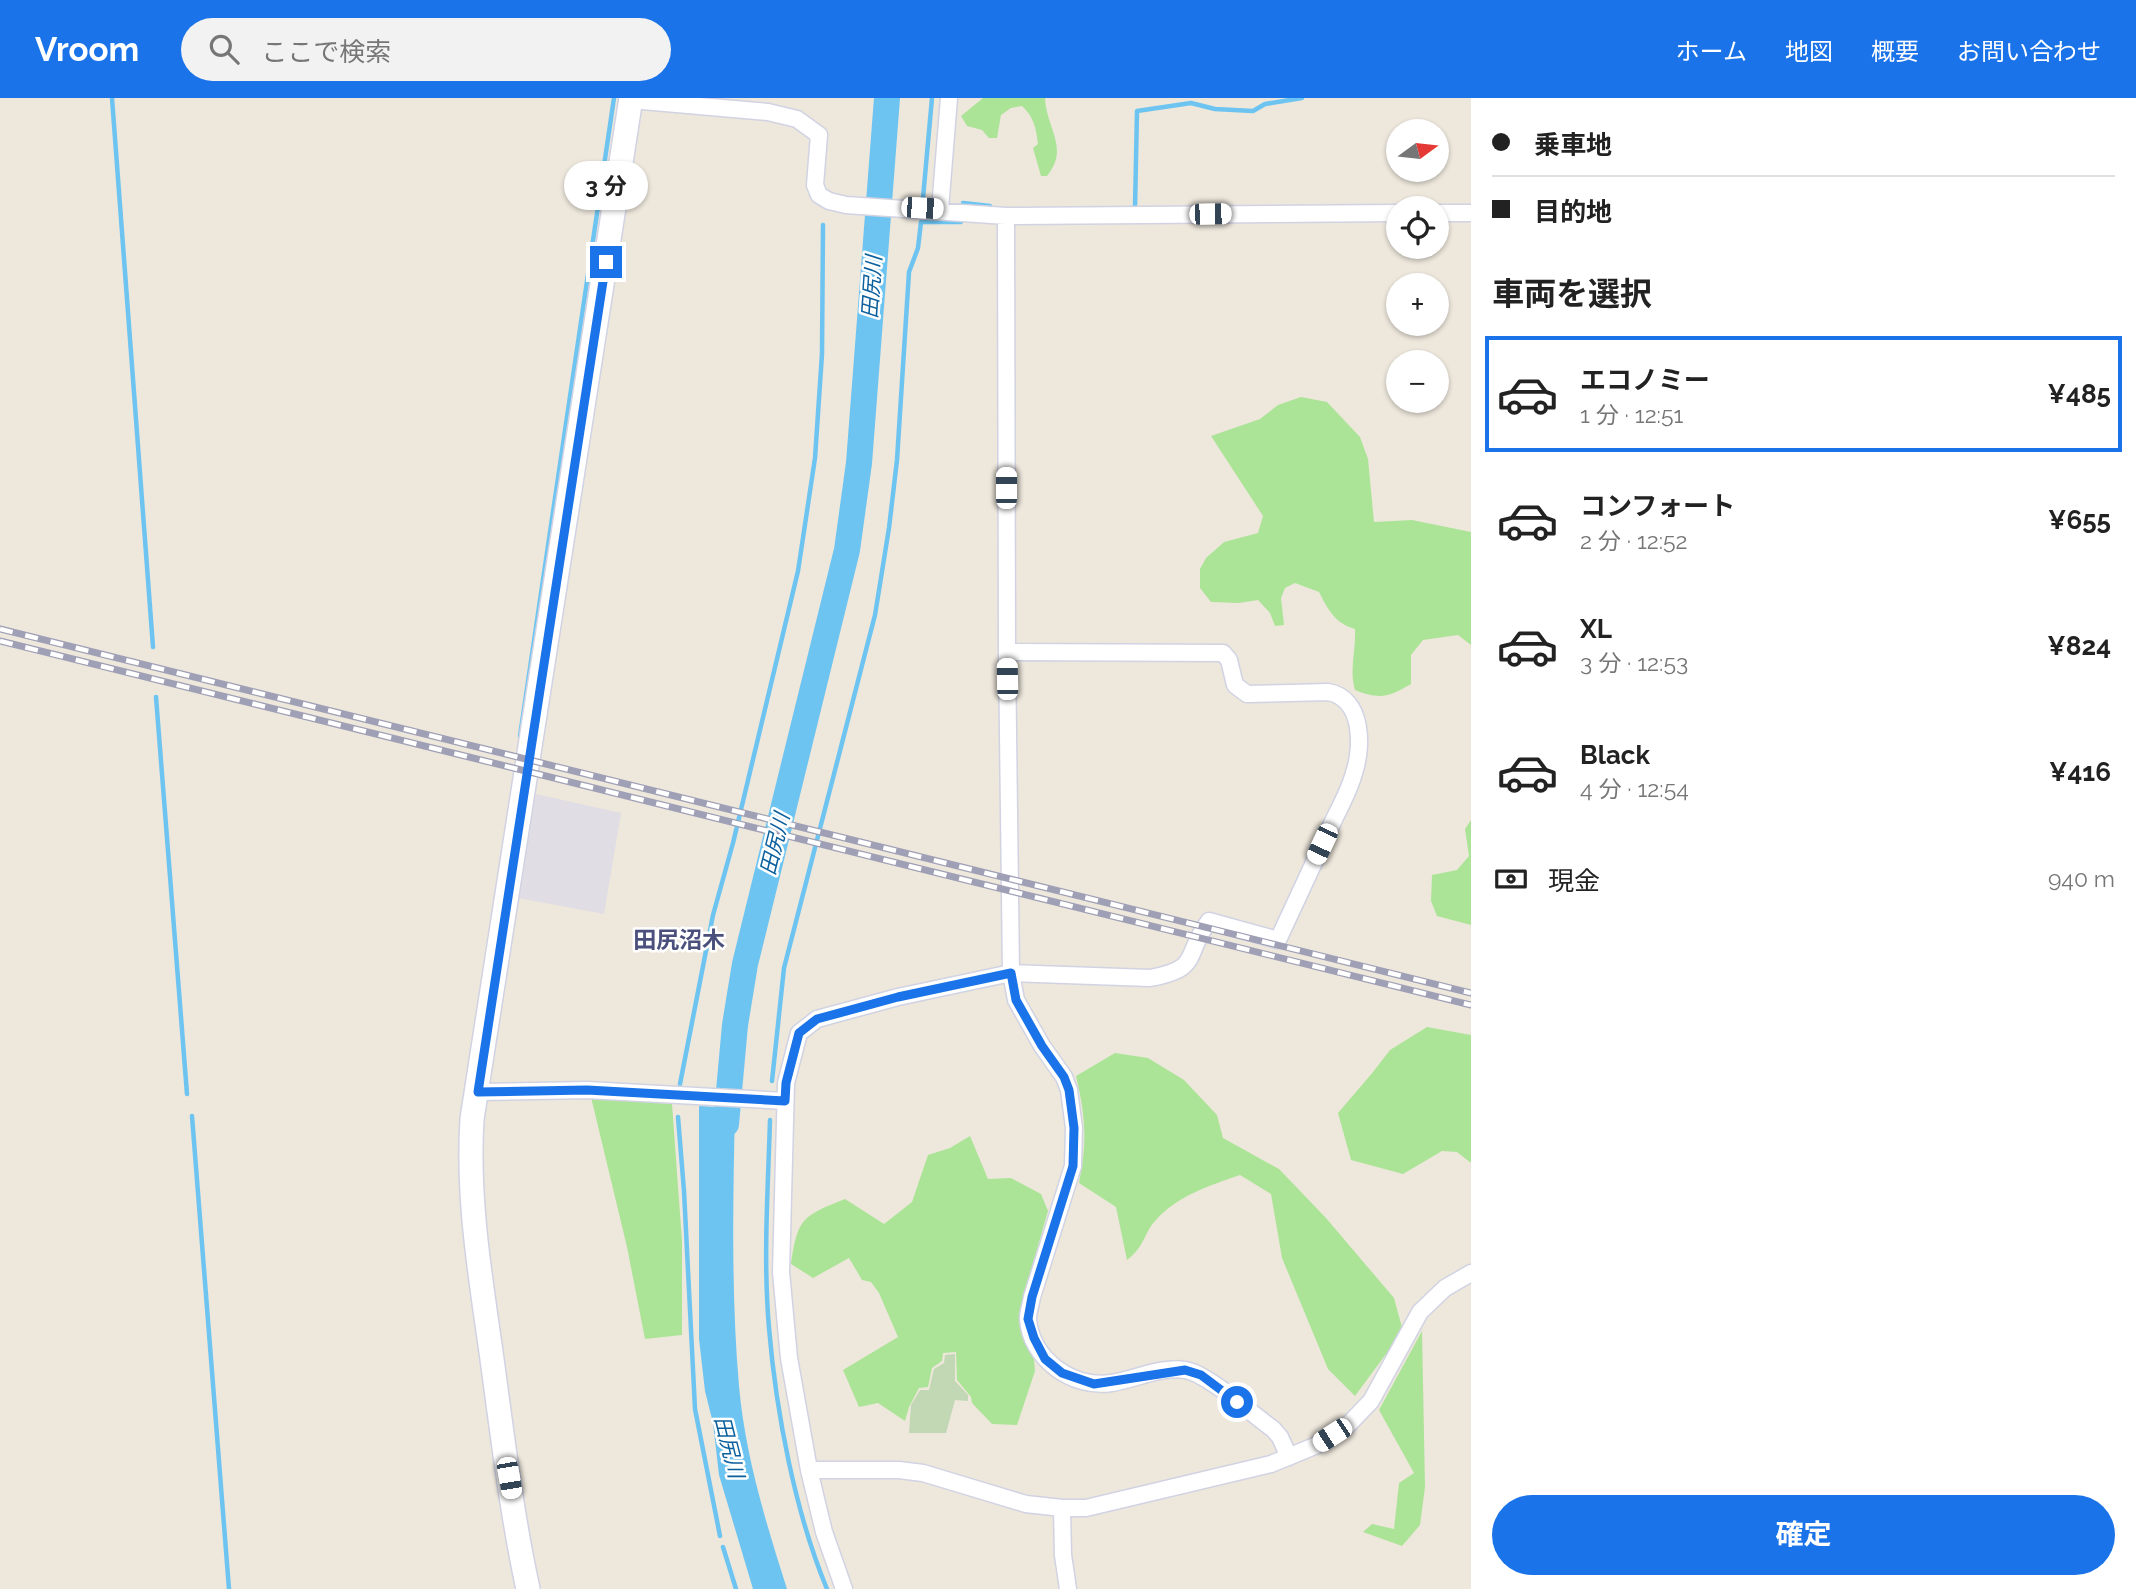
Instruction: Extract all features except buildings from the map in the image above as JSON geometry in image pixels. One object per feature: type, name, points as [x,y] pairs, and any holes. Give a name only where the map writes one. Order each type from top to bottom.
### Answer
[{"type":"street","points":[[940,209],[949,98]]},
{"type":"street","points":[[528,1589],[505,1452],[471,1209],[469,1160],[472,1119],[631,99],[768,112],[797,119],[819,135],[815,186],[819,195],[829,201],[846,205],[940,209],[1006,216],[1386,213]]},
{"type":"street","points":[[1449,213],[1471,214]]},
{"type":"street","points":[[1006,216],[1011,973],[1016,1000],[1042,1046],[1064,1077],[1069,1090],[1074,1128],[1073,1166],[1032,1297],[1028,1319],[1045,1359],[1062,1373],[1094,1384],[1172,1370],[1185,1370],[1201,1375],[1273,1429],[1280,1437],[1289,1457]]},
{"type":"street","points":[[844,1589],[824,1532],[808,1469],[789,1358],[781,1272],[786,1083],[799,1033],[817,1019],[898,997],[1011,973],[1150,978],[1167,975],[1181,969],[1190,961],[1209,922],[1278,940],[1355,773],[1359,733],[1355,714],[1339,693],[1247,694],[1235,685],[1229,660],[1223,653],[1007,652]]},
{"type":"street","points":[[478,1092],[587,1090],[785,1101]]},
{"type":"street","points":[[808,1469],[899,1470],[923,1473],[1026,1504],[1086,1508],[1271,1464],[1317,1445],[1348,1425],[1371,1401],[1420,1312],[1446,1288],[1471,1273]]},
{"type":"street","points":[[1062,1508],[1063,1555],[1068,1589]]},
{"type":"shaded area","points":[[536,794],[621,813],[604,914],[518,898]]},
{"type":"green space","points":[[983,98],[1045,98],[1057,147],[1054,166],[1047,176],[1041,176],[1033,148],[1038,144],[1035,128],[1022,106],[1011,108],[1001,115],[997,138],[989,138],[982,130],[967,126],[961,116]]},
{"type":"green space","points":[[1301,397],[1327,402],[1360,437],[1368,459],[1374,522],[1412,520],[1471,532],[1471,645],[1458,635],[1423,640],[1411,655],[1411,684],[1384,696],[1355,690],[1355,629],[1333,615],[1319,592],[1295,583],[1285,588],[1281,598],[1284,625],[1275,626],[1270,613],[1258,600],[1239,603],[1211,602],[1200,588],[1200,569],[1206,558],[1224,542],[1258,533],[1263,516],[1211,436],[1260,419],[1278,405]]},
{"type":"green space","points":[[1471,820],[1471,925],[1437,916],[1431,901],[1432,875],[1457,870],[1469,856],[1465,829]]},
{"type":"green space","points":[[1427,1027],[1471,1035],[1471,1163],[1457,1152],[1442,1151],[1403,1174],[1351,1160],[1338,1113],[1390,1050]]},
{"type":"green space","points":[[1115,1053],[1148,1058],[1184,1080],[1217,1115],[1223,1138],[1279,1169],[1326,1218],[1394,1298],[1403,1331],[1355,1396],[1328,1369],[1282,1258],[1271,1194],[1240,1175],[1194,1192],[1174,1204],[1155,1221],[1137,1250],[1127,1260],[1116,1207],[1079,1183],[1084,1130],[1076,1076]]},
{"type":"green space","points":[[591,1097],[672,1104],[682,1241],[682,1335],[645,1339],[627,1247]]},
{"type":"green space","points":[[970,1136],[988,1179],[1011,1178],[1041,1194],[1048,1211],[1022,1302],[1022,1318],[1033,1348],[1035,1371],[1017,1425],[992,1424],[972,1403],[971,1397],[957,1380],[956,1352],[943,1353],[942,1361],[932,1368],[928,1387],[919,1388],[905,1421],[878,1403],[859,1407],[843,1370],[898,1337],[879,1293],[871,1282],[862,1280],[849,1258],[813,1278],[791,1264],[796,1236],[811,1215],[845,1199],[884,1224],[912,1202],[928,1155],[950,1148]]},
{"type":"green space","points":[[1422,1331],[1425,1487],[1420,1525],[1402,1546],[1363,1532],[1372,1524],[1394,1529],[1399,1483],[1414,1473],[1379,1410]]},
{"type":"green space","points":[[955,1354],[955,1381],[968,1395],[968,1401],[955,1400],[946,1433],[909,1433],[911,1405],[920,1390],[929,1390],[934,1369],[944,1363],[945,1355]]},
{"type":"water","points":[[699,1106],[735,1108],[734,1282],[739,1386],[751,1463],[787,1589],[753,1589],[719,1475],[699,1339]]},
{"type":"waterway","points":[[112,98],[153,647]]},
{"type":"waterway","points":[[520,736],[614,98]]},
{"type":"waterway","name":"田尻川","points":[[726,1124],[735,1025],[745,964],[847,550],[859,463],[887,98]]},
{"type":"waterway","points":[[923,198],[932,98]]},
{"type":"waterway","points":[[1131,208],[1135,208],[1137,111],[1191,103],[1215,109],[1253,111],[1265,104],[1302,98]]},
{"type":"waterway","points":[[963,203],[990,206]]},
{"type":"waterway","points":[[772,1081],[784,968],[875,615],[897,460],[909,272],[918,248],[921,222],[961,222],[962,218]]},
{"type":"waterway","points":[[680,1084],[713,915],[733,843],[798,571],[815,458],[822,354],[823,225]]},
{"type":"waterway","points":[[156,697],[187,1094]]},
{"type":"waterway","points":[[192,1116],[229,1589]]},
{"type":"waterway","points":[[678,1117],[695,1409],[720,1536]]},
{"type":"waterway","points":[[770,1120],[766,1276],[772,1360],[796,1495],[827,1589]]},
{"type":"waterway","points":[[723,1547],[736,1589]]},
{"type":"railway","points":[[0,629],[1471,993]]},
{"type":"railway","points":[[0,641],[1471,1005]]},
{"type":"district","name":"田尻沼木","points":[[679,940]]},
{"type":"route","points":[[606,262],[478,1092],[587,1090],[785,1101],[786,1083],[799,1033],[817,1019],[898,997],[1011,973],[1016,1000],[1042,1046],[1064,1077],[1069,1090],[1074,1128],[1073,1166],[1032,1297],[1028,1319],[1045,1359],[1062,1373],[1094,1384],[1185,1370],[1201,1375],[1237,1402]]}]
